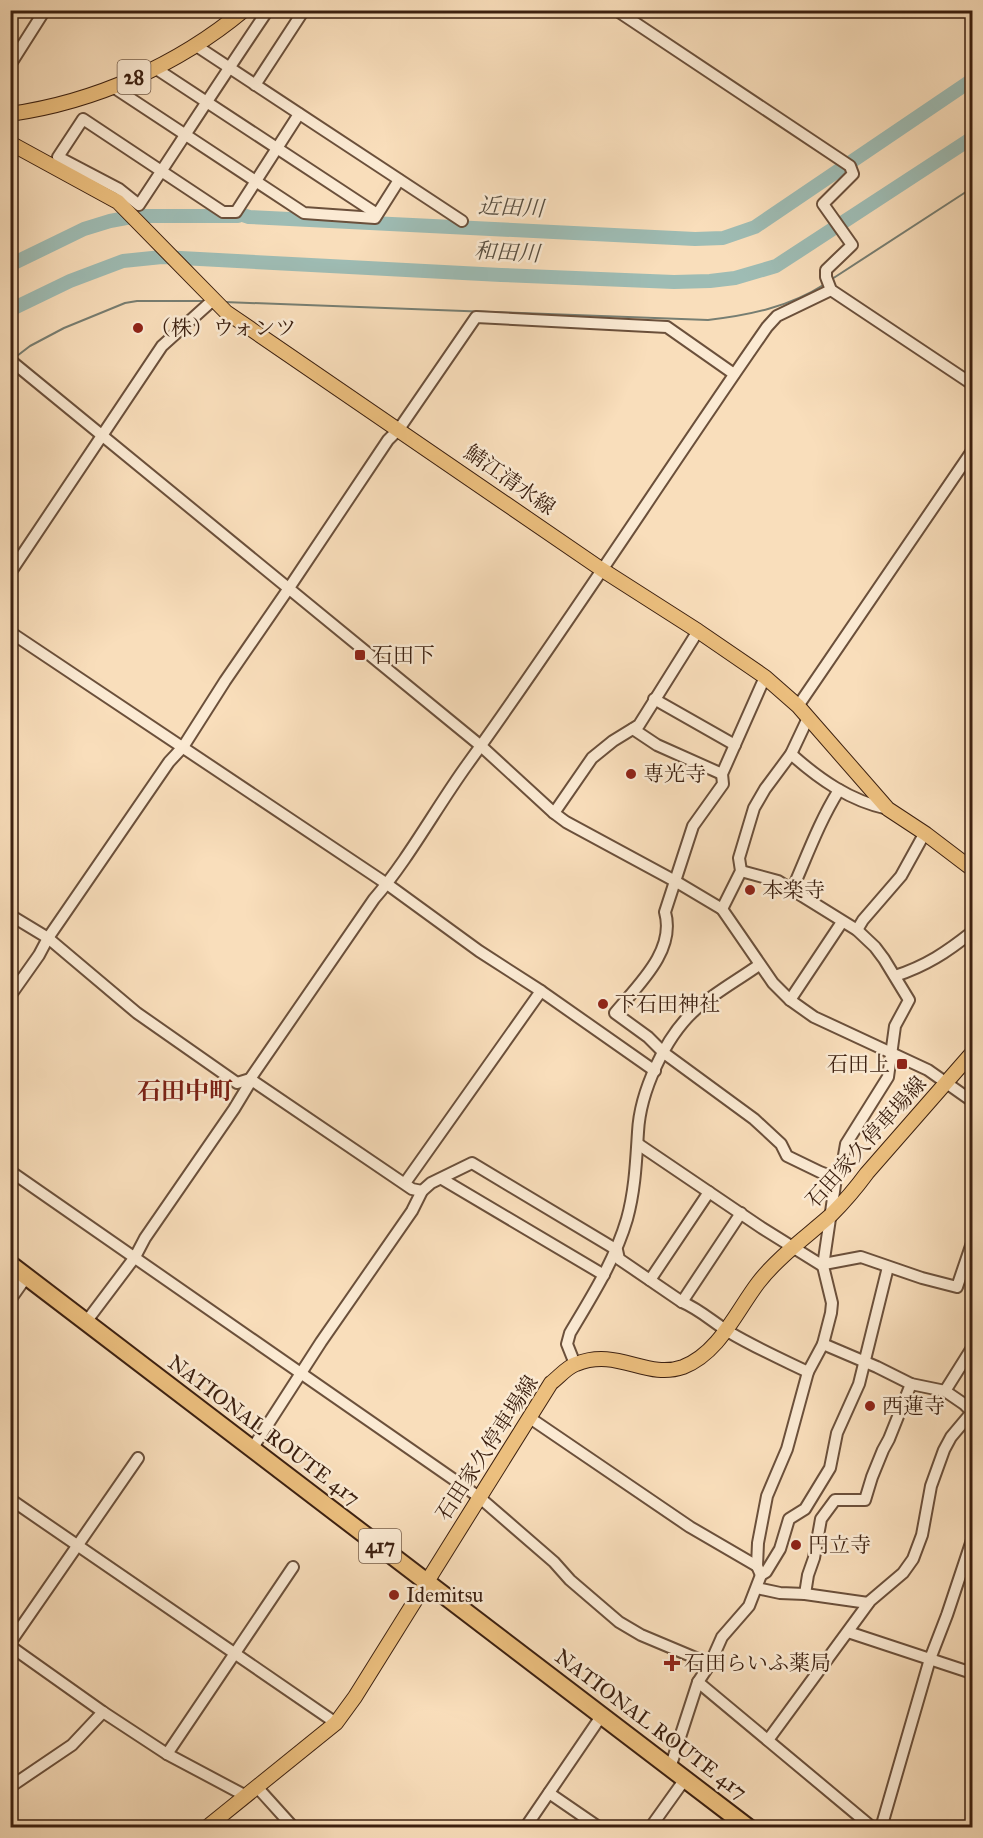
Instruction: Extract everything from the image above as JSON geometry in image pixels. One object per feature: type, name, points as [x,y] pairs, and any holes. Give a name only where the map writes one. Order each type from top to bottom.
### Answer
[{"type":"highway","name":"NATIONAL ROUTE 417","points":[[10,1264],[749,1827]]},
{"type":"main road","name":"28","points":[[10,114],[58,105],[113,87],[155,68],[195,45],[244,10]]},
{"type":"main road","name":"鯖江清水線","points":[[10,143],[112,198],[226,312],[602,569],[699,631],[765,677],[798,706],[888,809],[972,869]]},
{"type":"main road","name":"石田家久停車場線","points":[[206,1827],[336,1723],[355,1697],[551,1383],[575,1364],[600,1359],[615,1359],[652,1369],[673,1370],[703,1357],[759,1282],[792,1247],[831,1214],[947,1085],[972,1053]]},
{"type":"street","points":[[10,65],[43,13],[39,10]]},
{"type":"street","points":[[268,10],[229,68],[207,102],[161,171],[139,205],[119,189],[58,157],[83,119],[161,171],[223,212],[236,212],[300,114]]},
{"type":"street","points":[[255,85],[304,10]]},
{"type":"street","points":[[616,10],[850,166],[853,174],[823,204],[852,245],[826,270],[831,290],[972,384]]},
{"type":"street","points":[[195,45],[462,221]]},
{"type":"street","points":[[155,68],[377,214]]},
{"type":"street","points":[[113,87],[303,213],[375,218],[399,180]]},
{"type":"street","points":[[86,1322],[135,1257],[145,1238],[234,1109],[251,1080],[367,908],[387,884],[441,801],[495,729],[767,327],[777,316],[831,290]]},
{"type":"street","points":[[10,573],[162,346],[213,300]]},
{"type":"street","points":[[10,996],[169,762],[183,747],[388,440],[399,429],[476,317],[667,327],[734,374]]},
{"type":"street","points":[[10,360],[481,746],[554,813],[566,822],[722,909],[759,965],[790,1000],[814,1017],[928,1070],[972,1101]]},
{"type":"street","points":[[798,706],[972,451]]},
{"type":"street","points":[[554,813],[592,758],[639,724],[699,631]]},
{"type":"street","points":[[10,632],[387,884],[479,951],[541,991],[655,1071]]},
{"type":"street","points":[[765,677],[722,774],[723,784],[693,826],[665,912],[668,922],[666,943],[654,966],[615,1013],[648,1037],[664,1053],[754,1119],[781,1144],[787,1156],[836,1178]]},
{"type":"street","points":[[654,699],[735,745]]},
{"type":"street","points":[[722,909],[741,871],[739,858],[754,808],[791,754],[808,718]]},
{"type":"street","points":[[633,729],[657,745],[722,774]]},
{"type":"street","points":[[791,754],[839,790],[867,804],[888,809]]},
{"type":"street","points":[[792,890],[808,855],[810,844],[839,790]]},
{"type":"street","points":[[857,930],[901,876],[926,834]]},
{"type":"street","points":[[670,1768],[698,1682],[710,1664],[722,1637],[749,1606],[757,1588],[758,1543],[767,1496],[787,1449],[808,1372],[823,1344],[832,1303],[824,1265],[836,1178],[843,1161],[846,1144],[888,1077],[895,1026],[909,1000],[875,947],[857,930],[778,881],[741,871]]},
{"type":"street","points":[[10,915],[48,938],[136,1013],[237,1083],[251,1080],[412,1189],[422,1191]]},
{"type":"street","points":[[790,1000],[842,922]]},
{"type":"street","points":[[895,976],[914,970],[941,956],[972,932]]},
{"type":"street","points":[[575,1364],[567,1344],[570,1333],[617,1250],[628,1217],[636,1175],[642,1107],[655,1071],[684,1021],[697,1008],[759,965]]},
{"type":"street","points":[[405,1183],[541,991]]},
{"type":"street","points":[[638,1144],[792,1247],[824,1265],[861,1257],[957,1287],[972,1243]]},
{"type":"street","points":[[252,1449],[300,1374],[412,1210],[422,1191],[431,1183],[472,1163],[617,1250],[619,1259],[682,1302],[693,1306],[725,1330],[750,1345],[808,1372]]},
{"type":"street","points":[[10,1172],[479,1497],[619,1622],[641,1635],[710,1664]]},
{"type":"street","points":[[442,1179],[604,1275]]},
{"type":"street","points":[[650,1280],[709,1192]]},
{"type":"street","points":[[682,1302],[741,1213]]},
{"type":"street","points":[[530,1418],[690,1527],[759,1571],[766,1572],[780,1549],[789,1519],[805,1509],[830,1468],[837,1433],[860,1384],[888,1267]]},
{"type":"street","points":[[10,1300],[27,1276]]},
{"type":"street","points":[[768,1740],[868,1603],[903,1573],[914,1559],[922,1535],[931,1486],[944,1450],[951,1437],[972,1412],[945,1391],[911,1384],[865,1361],[823,1344]]},
{"type":"street","points":[[945,1391],[972,1348]]},
{"type":"street","points":[[805,1594],[821,1519],[835,1500],[865,1500],[883,1449],[911,1384]]},
{"type":"street","points":[[138,1458],[10,1645],[103,1712],[167,1754],[252,1792],[294,1827]]},
{"type":"street","points":[[10,1499],[336,1723]]},
{"type":"street","points":[[881,1827],[930,1659],[972,1540]]},
{"type":"street","points":[[167,1754],[293,1567]]},
{"type":"street","points":[[757,1588],[780,1593],[805,1594],[868,1603]]},
{"type":"street","points":[[848,1632],[972,1673]]},
{"type":"street","points":[[698,1682],[873,1827]]},
{"type":"street","points":[[10,1786],[72,1745],[103,1712]]},
{"type":"street","points":[[525,1827],[602,1715]]},
{"type":"street","points":[[650,1827],[685,1779]]},
{"type":"street","points":[[549,1792],[600,1827]]},
{"type":"street","points":[[10,1822],[14,1827]]},
{"type":"waterway","name":"近田川","points":[[10,265],[84,229],[137,216],[238,216],[240,214],[249,217],[695,239],[723,238],[755,227],[972,80]]},
{"type":"waterway","name":"和田川","points":[[10,310],[70,281],[123,261],[162,257],[674,282],[735,278],[776,266],[972,138]]},
{"type":"waterway","points":[[832,279],[972,188]]},
{"type":"waterway","points":[[224,302],[708,320],[769,309],[797,299],[825,284]]},
{"type":"waterway","points":[[13,359],[30,346],[64,328],[125,303],[206,301]]},
{"type":"place","name":"（株）ウォンツ","points":[[138,328]]},
{"type":"place","name":"石田下","points":[[360,655]]},
{"type":"place","name":"専光寺","points":[[631,774]]},
{"type":"place","name":"本楽寺","points":[[750,890]]},
{"type":"place","name":"下石田神社","points":[[603,1004]]},
{"type":"place","name":"石田上","points":[[902,1064]]},
{"type":"place","name":"西蓮寺","points":[[870,1406]]},
{"type":"place","name":"円立寺","points":[[796,1545]]},
{"type":"place","name":"Idemitsu","points":[[394,1595]]},
{"type":"place","name":"石田らいふ薬局","points":[[672,1663]]},
{"type":"district","name":"石田中町","points":[[185,1091]]}]
